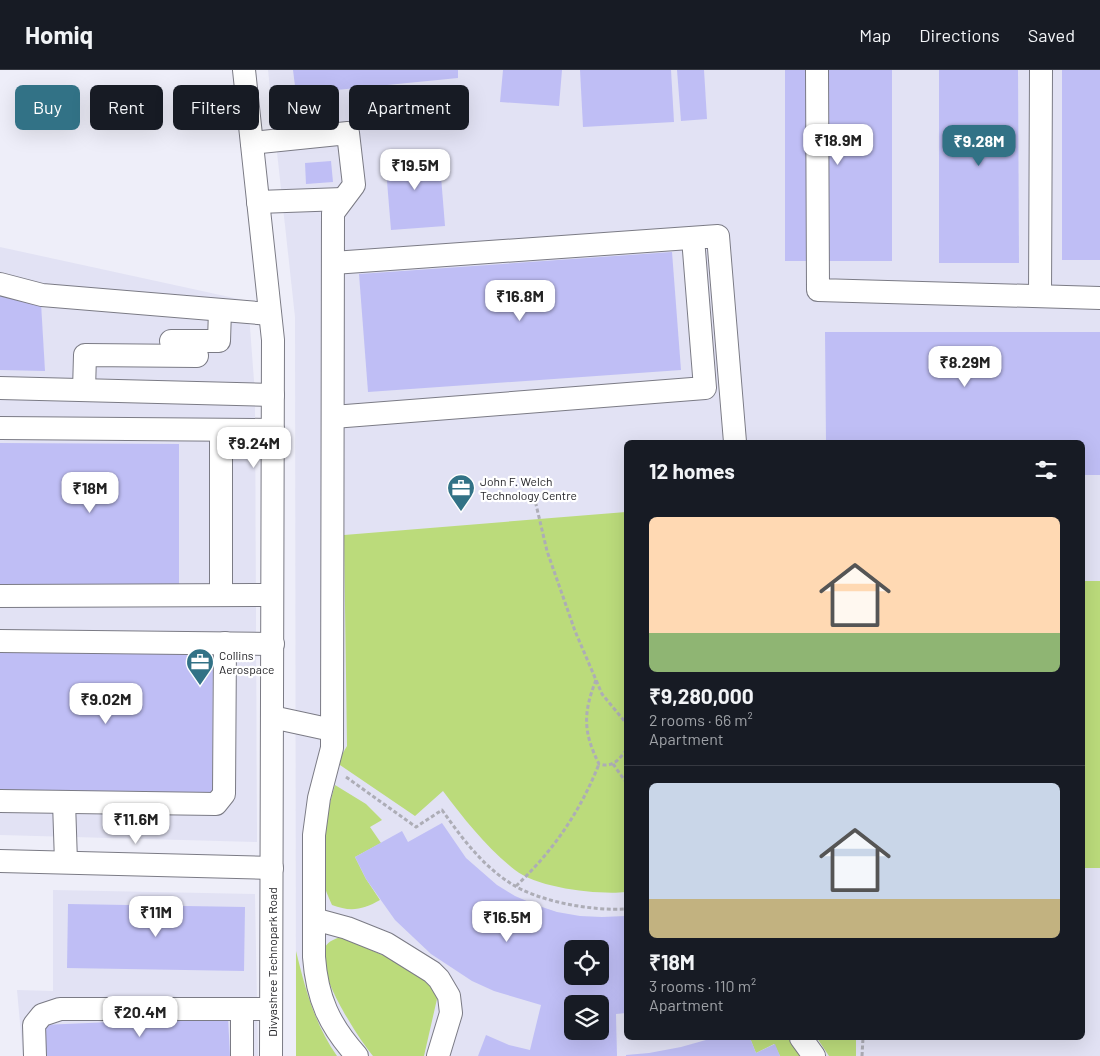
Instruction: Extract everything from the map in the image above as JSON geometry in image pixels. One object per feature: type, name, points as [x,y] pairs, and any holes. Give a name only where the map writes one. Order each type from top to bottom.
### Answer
[{"type":"street","name":"Divyashree Technopark Road","points":[[244,70],[273,340],[271,1056]]},
{"type":"street","points":[[817,70],[818,290],[1100,298]]},
{"type":"street","points":[[1040,296],[1041,70]]},
{"type":"street","points":[[252,143],[348,133],[354,186],[333,213],[332,748],[319,798],[314,835],[314,919],[315,976],[319,994],[334,1028],[356,1056]]},
{"type":"street","points":[[258,202],[344,199]]},
{"type":"street","points":[[333,263],[718,236],[735,440]]},
{"type":"street","points":[[333,417],[705,388],[694,238]]},
{"type":"street","points":[[0,284],[42,295],[270,314]]},
{"type":"street","points":[[125,341],[220,341],[220,310]]},
{"type":"street","points":[[84,390],[85,355],[197,356]]},
{"type":"street","points":[[0,388],[273,395]]},
{"type":"street","points":[[0,428],[273,430]]},
{"type":"street","points":[[220,430],[221,595]]},
{"type":"street","points":[[0,596],[272,595]]},
{"type":"street","points":[[0,641],[273,644]]},
{"type":"street","points":[[0,801],[216,804],[224,794],[225,643]]},
{"type":"street","points":[[272,716],[332,730]]},
{"type":"street","points":[[64,802],[66,862]]},
{"type":"street","points":[[0,861],[272,868]]},
{"type":"street","points":[[314,919],[346,928],[387,944],[432,972],[439,979],[449,996],[451,1013],[438,1056]]},
{"type":"street","points":[[35,1056],[34,1025],[42,1015],[60,1009],[271,1009]]},
{"type":"street","points":[[242,1009],[242,1056]]},
{"type":"street","points":[[802,1040],[814,1056]]},
{"type":"path","points":[[534,496],[546,551],[575,631],[602,694],[624,721]]},
{"type":"path","points":[[596,679],[587,701],[586,716],[590,742],[600,764],[606,766],[613,764],[624,752]]},
{"type":"path","points":[[328,764],[416,828],[442,810],[472,849],[490,867],[516,886],[551,900],[572,905],[624,909]]},
{"type":"path","points":[[516,886],[536,867],[569,824],[591,785],[600,764]]},
{"type":"path","points":[[613,764],[624,779]]},
{"type":"path","points":[[862,1056],[863,1040]]},
{"type":"shaded area","name":"John F. Welch Technology Centre","points":[[268,70],[1100,70],[1100,1056],[296,1056],[295,317],[275,130],[339,130],[339,85],[270,85]]},
{"type":"shaded area","points":[[0,247],[248,301],[255,394],[257,842],[0,835]]},
{"type":"shaded area","points":[[53,890],[255,894],[258,1056],[23,1056],[17,990],[53,991]]},
{"type":"green space","points":[[624,512],[624,892],[568,889],[552,886],[525,876],[515,870],[485,843],[443,791],[415,816],[337,763],[347,746],[344,535]]},
{"type":"green space","points":[[1085,581],[1100,581],[1100,868],[1085,868]]},
{"type":"green space","points":[[335,785],[366,804],[382,820],[370,827],[381,843],[355,857],[366,879],[380,900],[362,908],[345,909],[332,905],[325,886],[322,858],[323,846],[326,821]]},
{"type":"green space","points":[[341,937],[396,961],[429,981],[436,992],[437,999],[424,1056],[373,1056],[366,1047],[340,1005],[326,974],[323,960],[325,947],[331,941]]},
{"type":"green space","points":[[296,951],[307,992],[317,1019],[337,1056],[296,1056]]},
{"type":"green space","points":[[751,1040],[795,1040],[804,1056],[780,1056],[774,1044],[756,1053]]},
{"type":"green space","points":[[818,1040],[856,1040],[856,1056],[829,1056]]},
{"type":"building","points":[[293,70],[458,70],[458,78],[387,85],[349,85],[349,89],[339,90],[339,85],[295,85]]},
{"type":"building","points":[[503,70],[562,70],[559,106],[500,102]]},
{"type":"building","points":[[580,70],[671,70],[674,122],[583,127]]},
{"type":"building","points":[[677,70],[704,70],[707,119],[681,121]]},
{"type":"building","points":[[785,70],[892,70],[892,261],[785,261]]},
{"type":"building","points":[[939,70],[1018,70],[1019,263],[939,263]]},
{"type":"building","points":[[1062,70],[1100,70],[1100,260],[1062,260]]},
{"type":"building","points":[[439,152],[445,226],[391,230],[385,157]]},
{"type":"building","points":[[331,161],[333,182],[306,184],[305,163]]},
{"type":"building","points":[[672,252],[681,370],[368,392],[359,274]]},
{"type":"building","points":[[0,293],[41,303],[45,371],[0,370]]},
{"type":"building","points":[[825,332],[1100,332],[1100,475],[1085,475],[1085,440],[826,440]]},
{"type":"building","points":[[0,443],[179,444],[179,585],[0,584]]},
{"type":"building","points":[[0,652],[213,654],[212,798],[0,796]]},
{"type":"building","points":[[442,823],[466,858],[497,885],[515,896],[557,912],[580,916],[624,916],[624,1013],[616,1014],[617,1056],[478,1056],[486,1035],[509,1045],[530,1050],[541,1005],[494,991],[472,981],[431,954],[395,920],[366,879],[355,857],[402,831],[408,842]]},
{"type":"building","points":[[68,904],[245,907],[244,971],[67,968]]},
{"type":"building","points":[[228,1017],[230,1056],[44,1056],[42,1025]]},
{"type":"building","points":[[706,1040],[751,1040],[756,1053],[775,1044],[780,1056],[626,1056],[681,1047]]},
{"type":"place","name":"John F. Welch Technology Centre","points":[[461,512]]},
{"type":"place","name":"Collins Aerospace","points":[[200,686]]}]
